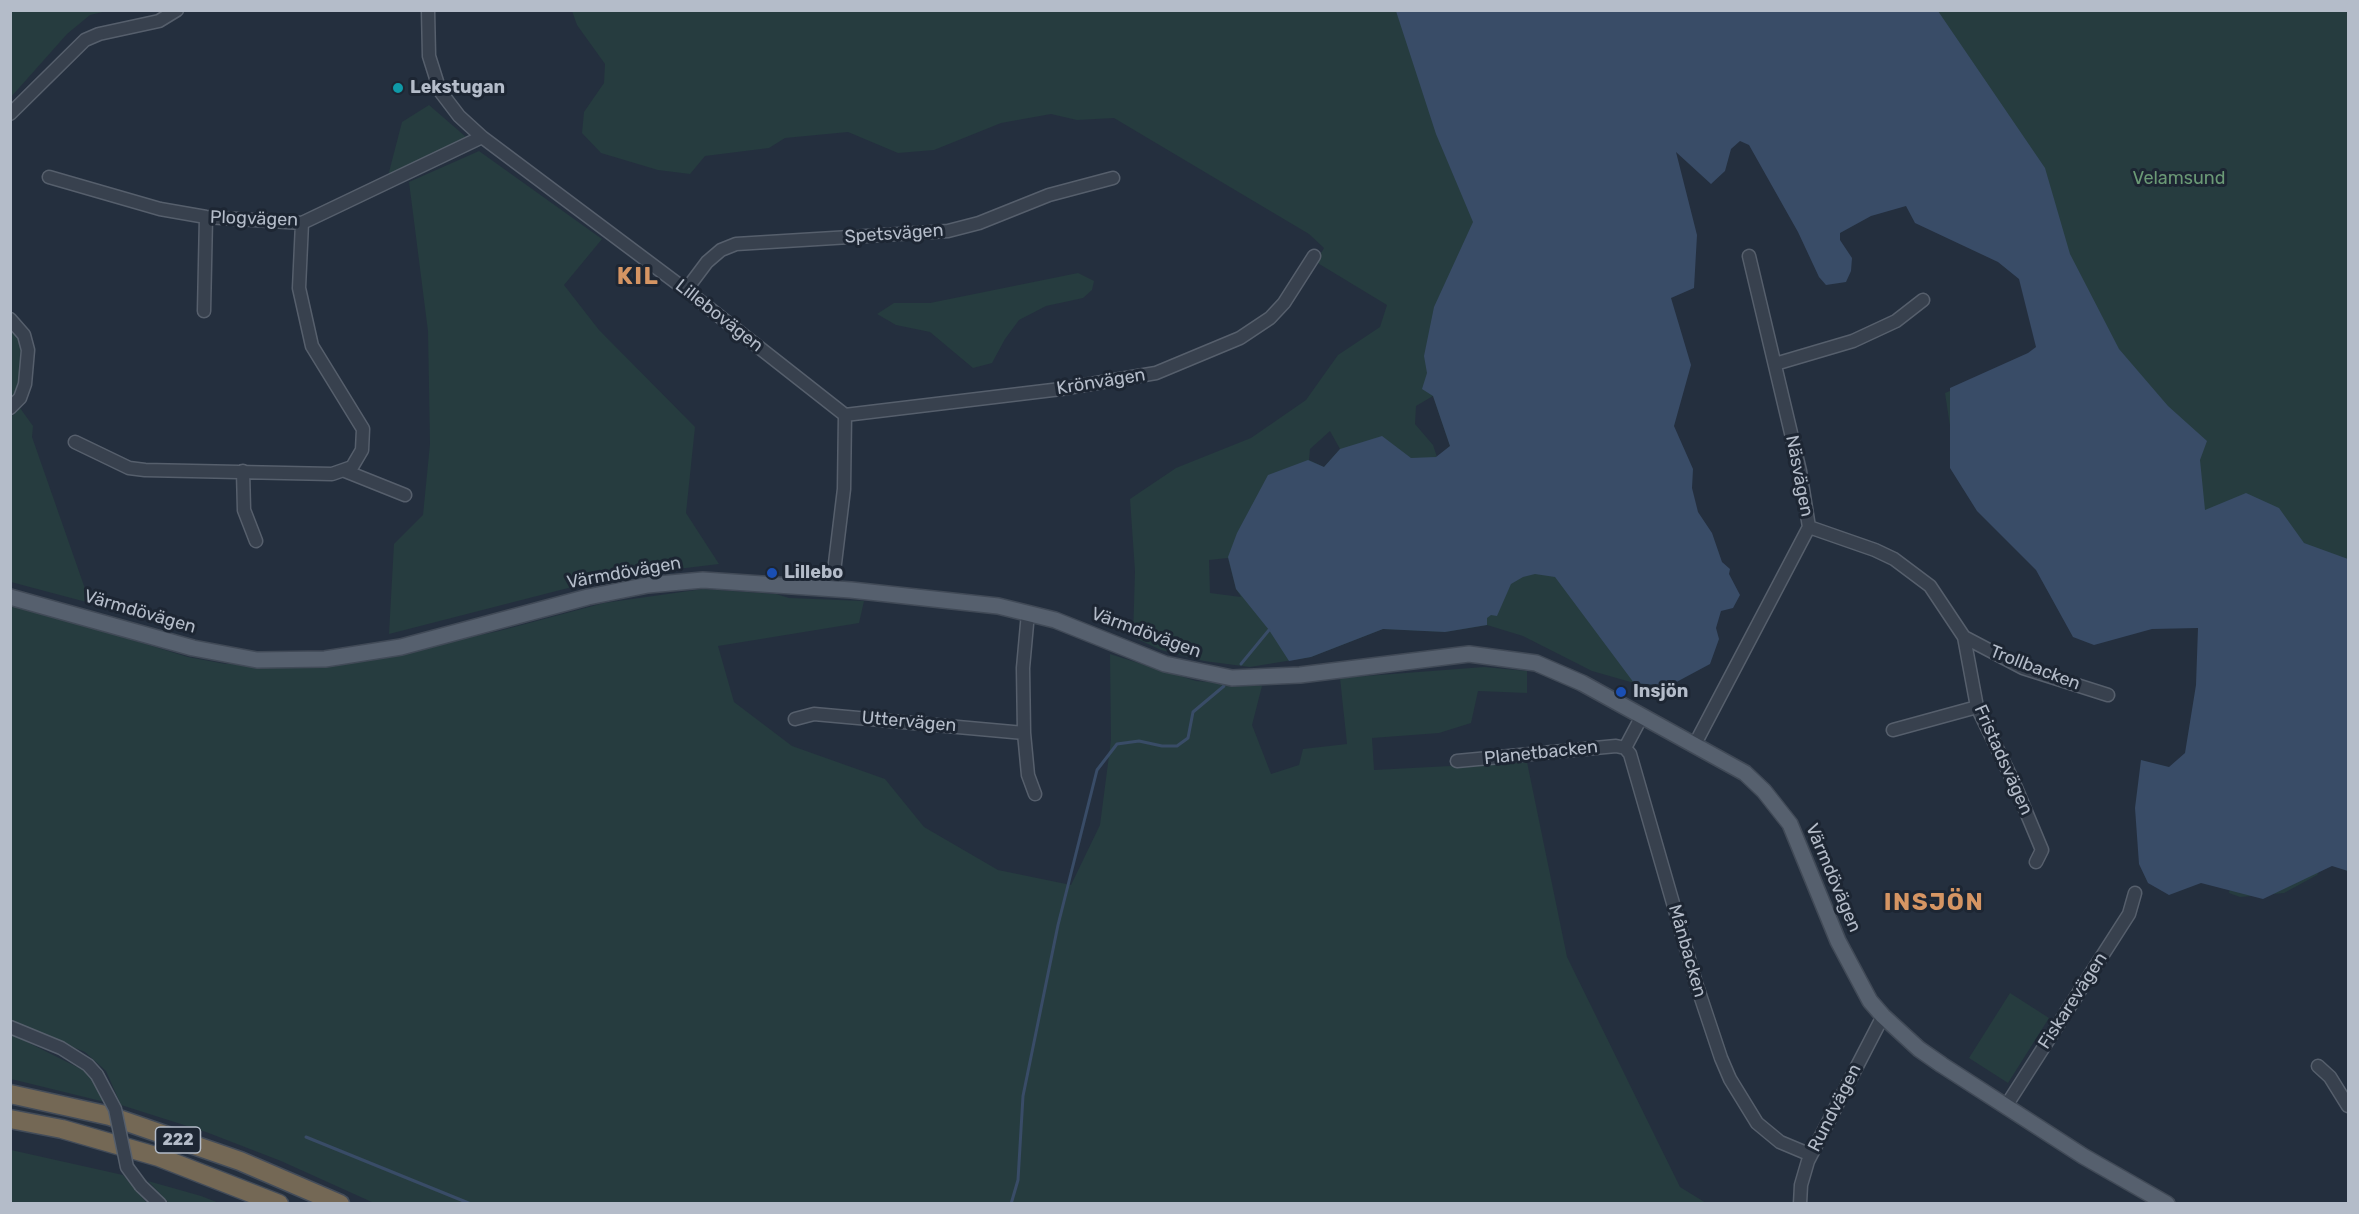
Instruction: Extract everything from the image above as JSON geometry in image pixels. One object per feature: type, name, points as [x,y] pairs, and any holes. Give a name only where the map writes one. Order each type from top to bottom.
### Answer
[{"type":"highway","name":"222","points":[[10,1094],[110,1116],[240,1161],[340,1203]]},
{"type":"highway","name":"222","points":[[10,1119],[62,1129],[159,1157],[279,1203]]},
{"type":"main road","name":"Värmdövägen","points":[[10,597],[227,656],[293,661],[325,659],[401,647],[588,597],[648,585],[730,581],[962,600],[1055,620],[1165,664],[1232,678],[1300,675],[1470,654],[1514,658],[1536,663],[1582,683],[1745,773],[1764,791],[1790,824],[1838,941],[1870,1001],[1883,1016],[1918,1049],[2083,1156],[2167,1203]]},
{"type":"street","points":[[10,114],[85,40],[99,33],[159,21],[177,10]]},
{"type":"street","name":"Lillebovägen","points":[[428,10],[429,56],[440,91],[450,105],[482,137],[686,290],[845,415]]},
{"type":"street","name":"Plogvägen","points":[[49,177],[160,209],[206,217],[302,223],[482,137]]},
{"type":"street","name":"Spetsvägen","points":[[686,290],[707,262],[721,250],[736,244],[948,231],[979,223],[1049,195],[1113,178]]},
{"type":"street","points":[[204,311],[206,217]]},
{"type":"street","points":[[75,442],[129,468],[332,474],[352,467],[362,450],[363,429],[312,346],[299,288],[302,223]]},
{"type":"street","name":"Krönvägen","points":[[845,415],[1061,389],[1156,373],[1240,338],[1270,318],[1284,303],[1314,256]]},
{"type":"street","name":"Näsvägen","points":[[1695,744],[1809,527],[1803,482],[1749,256]]},
{"type":"street","points":[[1775,364],[1853,341],[1896,321],[1923,300]]},
{"type":"street","points":[[10,319],[24,335],[28,350],[25,384],[20,398],[10,408]]},
{"type":"street","points":[[832,588],[844,489],[845,415]]},
{"type":"street","points":[[243,471],[244,510],[256,541]]},
{"type":"street","points":[[345,471],[405,495]]},
{"type":"street","name":"Fristadsvägen","points":[[1809,527],[1857,542],[1894,559],[1930,586],[1964,637],[1977,707],[2014,783],[2042,850],[2036,862]]},
{"type":"street","points":[[1028,613],[1023,668],[1024,733],[1028,775],[1035,794]]},
{"type":"street","name":"Trollbacken","points":[[1964,637],[2023,668],[2108,694]]},
{"type":"street","points":[[1893,730],[1936,716],[1977,707]]},
{"type":"street","name":"Uttervägen","points":[[795,719],[814,714],[1024,733]]},
{"type":"street","points":[[1625,748],[1642,716]]},
{"type":"street","name":"Planetbacken","points":[[1457,761],[1616,746],[1625,748]]},
{"type":"street","name":"Månbacken","points":[[1625,748],[1630,754],[1709,1023],[1730,1079],[1757,1123],[1768,1134],[1811,1155]]},
{"type":"street","name":"Fiskarevägen","points":[[2006,1106],[2129,914],[2135,893]]},
{"type":"street","name":"Rundvägen","points":[[1800,1203],[1803,1176],[1811,1155],[1883,1016]]},
{"type":"street","points":[[10,1027],[61,1048],[88,1065],[97,1075],[115,1108],[127,1167],[141,1186],[160,1203]]},
{"type":"street","points":[[2318,1066],[2330,1077],[2349,1106]]},
{"type":"green space","points":[[11,10],[107,11],[90,15],[67,34],[11,97]]},
{"type":"green space","name":"Velamsund","points":[[572,11],[2348,11],[2348,872],[2336,864],[2321,869],[2317,875],[2284,893],[2240,897],[2229,893],[2234,862],[2221,619],[1955,459],[1945,393],[2005,369],[2066,360],[2030,260],[1749,105],[1647,137],[1634,274],[1669,686],[1634,683],[1592,671],[1523,636],[1487,625],[1445,632],[1383,629],[1311,657],[1250,667],[1204,661],[1161,650],[1133,637],[1135,571],[1130,499],[1176,468],[1251,438],[1306,400],[1338,355],[1380,327],[1387,305],[1316,262],[1324,248],[1309,234],[1114,118],[1077,120],[1051,114],[1001,123],[934,150],[898,153],[848,132],[785,138],[769,148],[705,156],[690,174],[658,170],[601,153],[582,133],[584,112],[604,83],[605,64],[577,25]],"holes":[[[1433,396],[1450,446],[1437,457],[1433,445],[1415,424],[1416,406]],[[1330,431],[1340,449],[1324,467],[1309,460],[1310,449]],[[1228,558],[1236,589],[1241,597],[1210,593],[1209,560]]]},
{"type":"green space","points":[[429,105],[466,137],[388,176],[402,122]]},
{"type":"green space","points":[[479,151],[602,239],[564,285],[599,330],[695,427],[686,513],[719,564],[611,577],[389,634],[394,544],[423,515],[430,444],[428,331],[409,182]]},
{"type":"green space","points":[[1078,273],[1094,281],[1092,290],[1083,298],[1046,306],[1019,320],[992,363],[973,368],[930,332],[896,325],[877,314],[894,303],[930,303]]},
{"type":"green space","points":[[10,325],[19,333],[23,347],[21,383],[10,401]]},
{"type":"green space","points":[[20,408],[33,426],[32,437],[90,603],[11,582],[11,417]]},
{"type":"green space","points":[[703,589],[776,594],[789,598],[864,601],[859,623],[718,646],[734,702],[792,746],[885,779],[924,827],[998,870],[1071,885],[1100,825],[1111,740],[1110,654],[1196,681],[1262,686],[1252,725],[1271,774],[1299,765],[1303,749],[1347,744],[1340,678],[1484,667],[1527,671],[1527,693],[1478,691],[1471,723],[1439,733],[1372,738],[1374,770],[1527,762],[1567,957],[1680,1187],[1706,1203],[374,1203],[281,1161],[206,1132],[121,1105],[106,1071],[85,1052],[11,1022],[10,606],[34,610],[188,657],[226,664],[337,665],[499,631],[604,603]]},
{"type":"green space","points":[[2010,993],[2049,1018],[2008,1083],[1969,1058]]},
{"type":"green space","points":[[11,1034],[87,1072],[99,1087],[105,1102],[11,1079]]},
{"type":"green space","points":[[11,1150],[123,1175],[147,1203],[11,1203]]},
{"type":"green space","points":[[148,1181],[201,1196],[219,1203],[169,1203]]},
{"type":"water","name":"Insjön","points":[[1396,11],[1938,11],[2045,168],[2070,254],[2119,349],[2168,406],[2207,441],[2200,460],[2205,510],[2246,493],[2279,508],[2304,543],[2348,559],[2348,871],[2332,866],[2263,899],[2201,883],[2169,895],[2148,883],[2139,864],[2135,808],[2141,760],[2169,767],[2185,753],[2196,685],[2198,628],[2152,629],[2094,645],[2073,637],[2036,570],[1977,511],[1950,468],[1950,388],[2028,353],[2036,347],[2019,279],[1998,262],[1915,223],[1906,206],[1871,216],[1840,233],[1840,240],[1852,258],[1851,271],[1846,282],[1826,285],[1819,277],[1798,232],[1749,145],[1740,141],[1731,149],[1725,171],[1711,184],[1676,152],[1697,235],[1694,288],[1671,298],[1691,365],[1674,426],[1693,469],[1692,488],[1698,512],[1712,533],[1722,562],[1730,569],[1729,574],[1740,595],[1733,608],[1721,611],[1716,628],[1719,639],[1710,664],[1669,686],[1634,683],[1555,577],[1535,574],[1523,577],[1511,584],[1497,616],[1491,615],[1487,618],[1487,625],[1445,632],[1383,629],[1311,657],[1289,661],[1269,630],[1236,589],[1228,557],[1237,533],[1268,475],[1308,460],[1324,467],[1340,449],[1382,436],[1411,458],[1436,457],[1450,446],[1433,396],[1422,389],[1427,373],[1424,356],[1434,307],[1473,222],[1436,134]]},
{"type":"waterway","points":[[1241,664],[1269,630]]},
{"type":"waterway","points":[[1011,1204],[1018,1180],[1023,1096],[1058,925],[1097,770],[1117,744],[1139,741],[1162,746],[1177,746],[1188,738],[1193,712],[1224,686]]},
{"type":"waterway","points":[[306,1137],[471,1204]]},
{"type":"place","name":"Lekstugan","points":[[398,88]]},
{"type":"place","name":"Lillebo","points":[[772,573]]},
{"type":"place","name":"Insjön","points":[[1621,692]]},
{"type":"district","name":"KIL","points":[[638,277]]},
{"type":"district","name":"INSJÖN","points":[[1934,903]]}]
